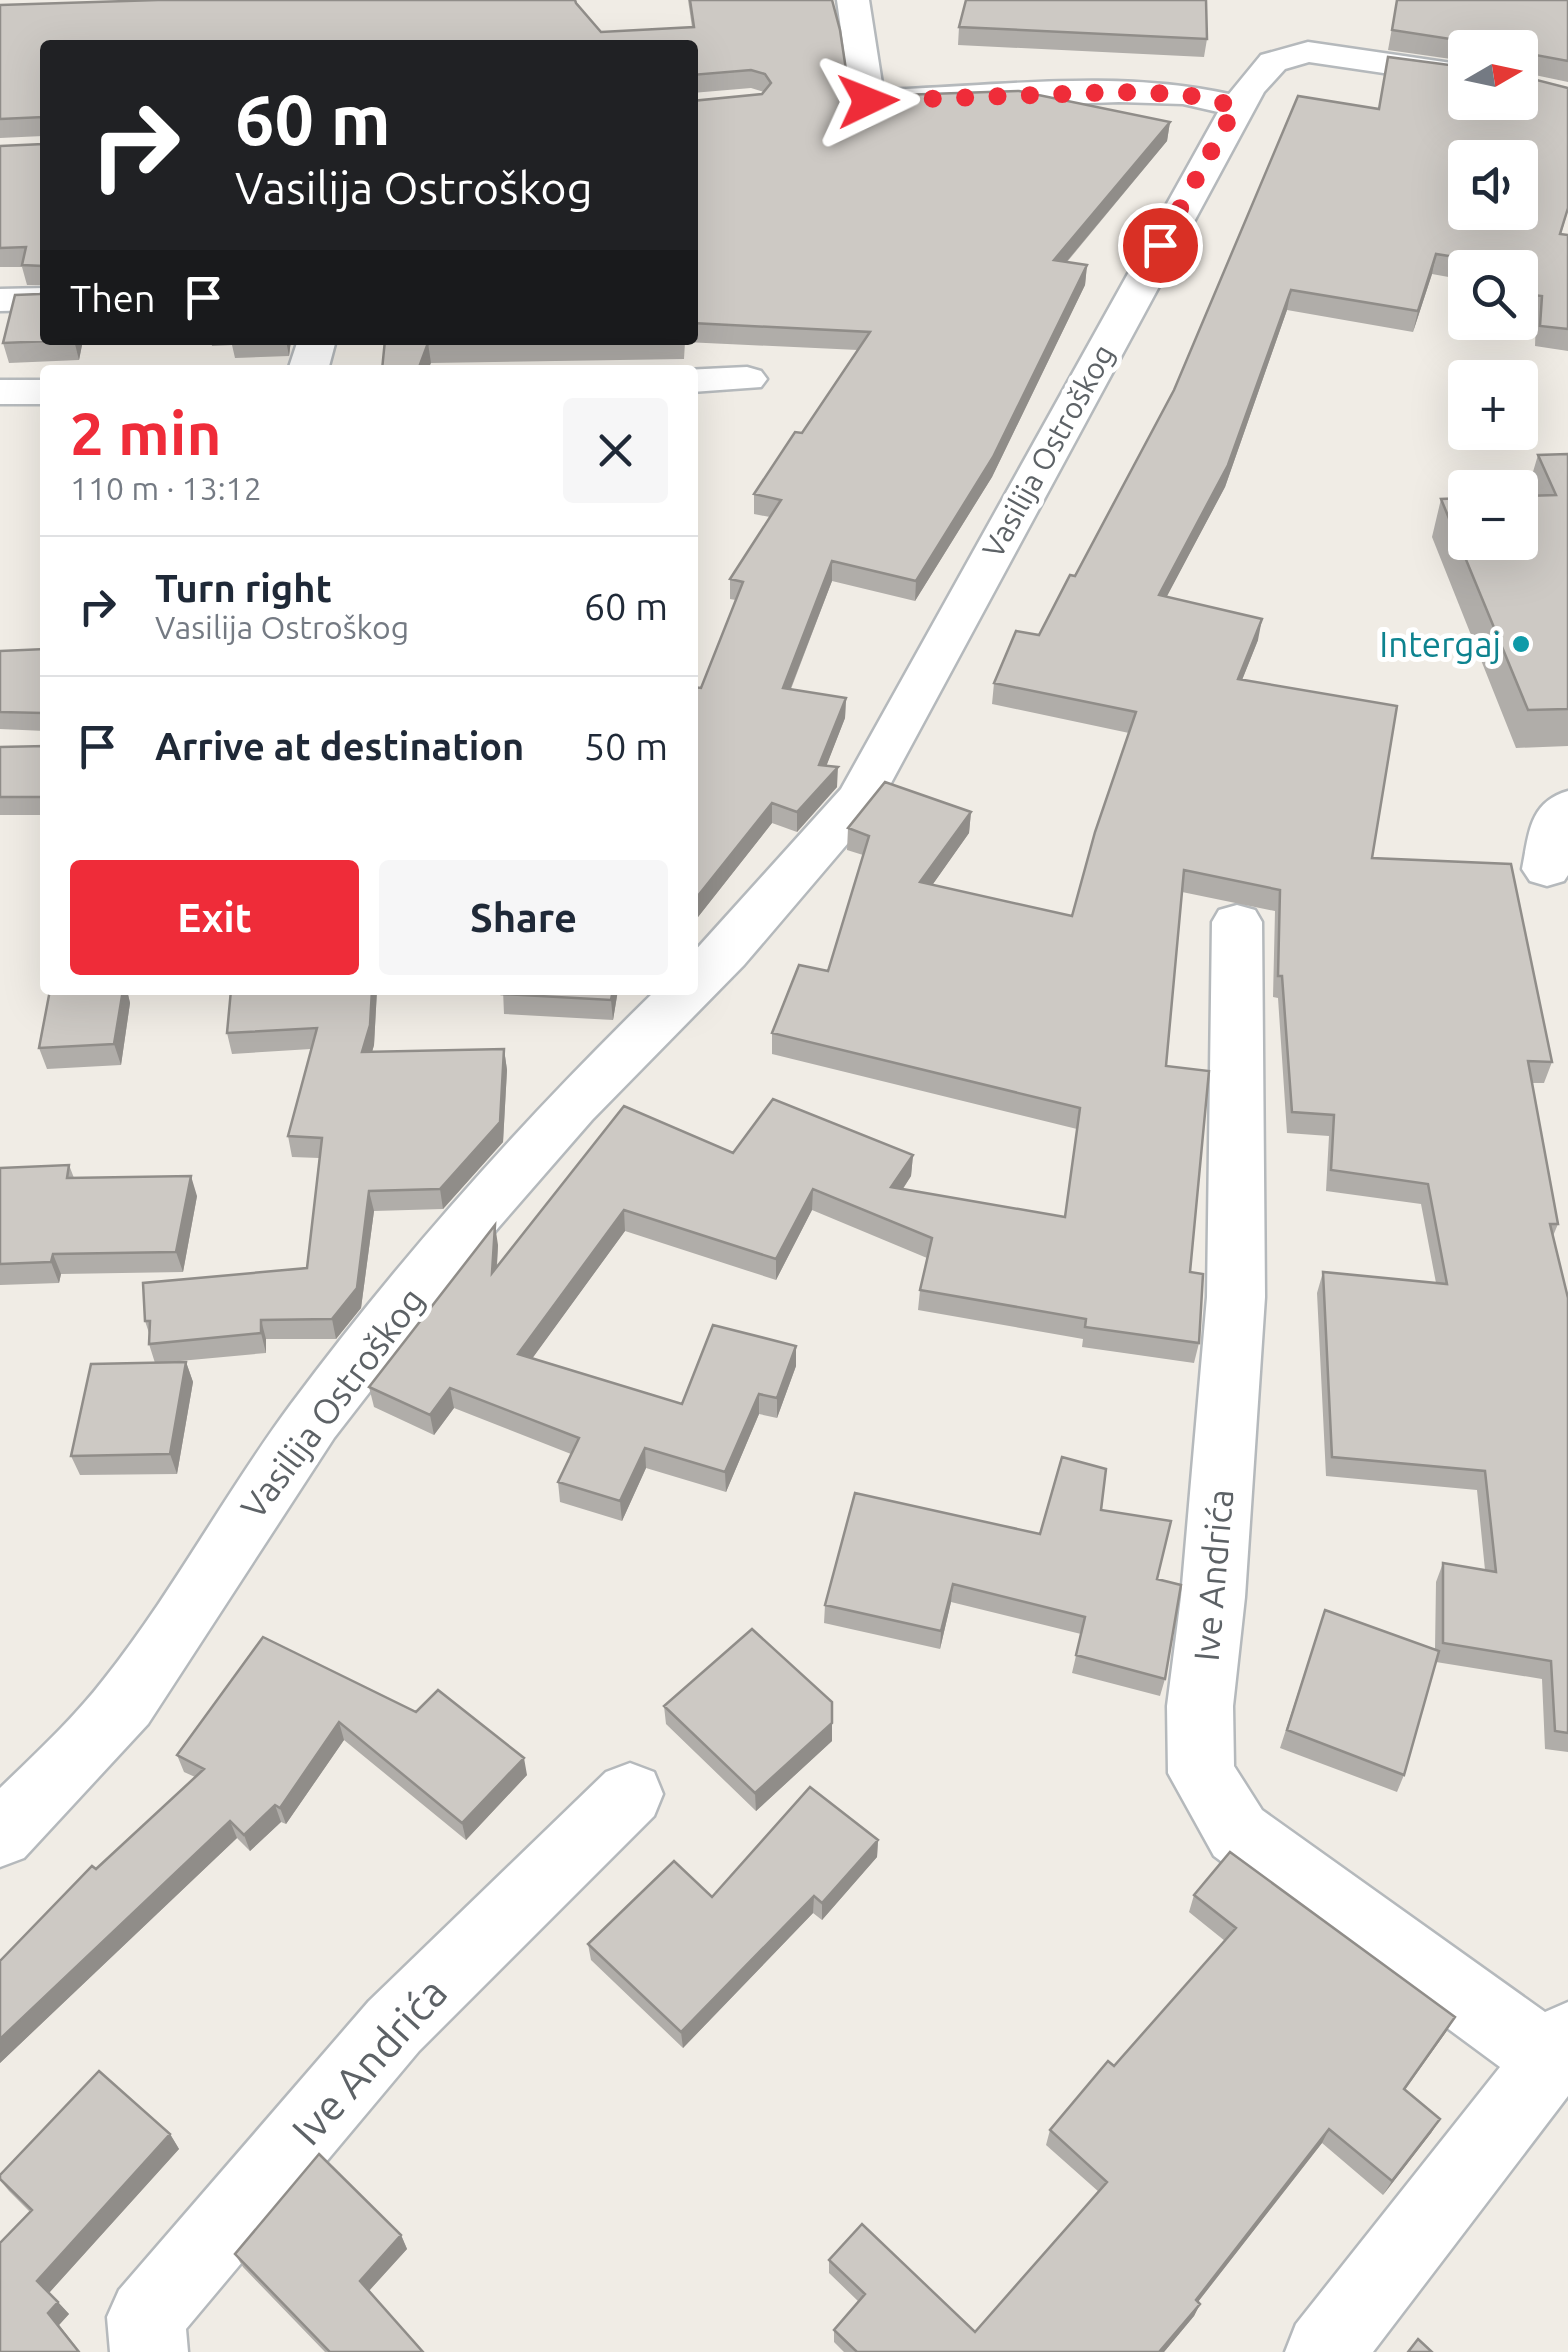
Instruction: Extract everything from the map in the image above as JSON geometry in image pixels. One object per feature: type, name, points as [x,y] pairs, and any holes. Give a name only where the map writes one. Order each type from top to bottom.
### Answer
[{"type":"street","points":[[853,0],[868,101],[1119,92],[1183,94],[1236,106]]},
{"type":"street","name":"Vasilija Ostroškog","points":[[698,980],[860,798],[1236,106],[1273,62],[1308,52],[1448,73]]},
{"type":"street","points":[[0,300],[40,299]]},
{"type":"street","points":[[698,380],[747,380]]},
{"type":"street","points":[[0,392],[40,392]]},
{"type":"street","points":[[1548,869],[1555,820],[1568,807]]},
{"type":"street","name":"Ive Andrića","points":[[1236,922],[1236,1298],[1213,1597],[1200,1706],[1200,1773],[1238,1833],[1559,2048],[1324,2352]]},
{"type":"street","name":"Vasilija Ostroškog","points":[[0,1835],[125,1703],[266,1487],[388,1321],[513,1172],[683,995]]},
{"type":"street","name":"Ive Andrića","points":[[149,2352],[146,2317],[394,2026],[630,1794]]},
{"type":"building","points":[[158,0],[575,0],[601,32],[694,27],[690,0],[832,0],[848,83],[856,93],[869,96],[1019,91],[1170,122],[1054,260],[1087,265],[993,457],[916,581],[832,561],[783,688],[846,698],[819,765],[838,767],[797,812],[772,803],[698,896],[698,688],[743,582],[730,579],[781,500],[754,494],[795,432],[802,433],[870,332],[698,323],[698,100],[762,94],[771,83],[765,74],[751,70],[698,74],[698,40],[40,40],[40,117],[0,119],[0,5]]},
{"type":"building","points":[[966,0],[1206,0],[1207,39],[959,27]]},
{"type":"building","points":[[1397,0],[1568,0],[1568,61],[1538,55],[1538,30],[1448,30],[1448,39],[1392,30]]},
{"type":"building","points":[[1388,57],[1448,65],[1448,120],[1538,120],[1538,80],[1568,88],[1568,208],[1560,234],[1568,235],[1568,329],[1540,326],[1538,250],[1448,250],[1448,256],[1436,254],[1418,311],[1291,290],[1228,465],[1159,595],[1262,619],[1238,679],[1397,706],[1372,858],[1511,864],[1552,1062],[1528,1061],[1558,1224],[1550,1224],[1568,1298],[1568,1733],[1555,1731],[1551,1661],[1443,1643],[1443,1563],[1496,1572],[1485,1471],[1332,1457],[1323,1272],[1447,1284],[1428,1184],[1331,1170],[1334,1115],[1292,1112],[1282,976],[1278,976],[1280,890],[1184,870],[1166,1066],[1209,1071],[1190,1272],[1203,1274],[1199,1343],[1085,1327],[1086,1319],[920,1290],[932,1238],[813,1189],[776,1259],[624,1210],[518,1354],[682,1404],[713,1325],[796,1346],[777,1398],[759,1394],[725,1472],[645,1448],[620,1501],[558,1482],[579,1438],[450,1388],[430,1415],[369,1387],[495,1225],[492,1273],[624,1106],[733,1153],[773,1099],[913,1155],[891,1187],[1065,1217],[1080,1108],[772,1033],[799,965],[828,971],[869,836],[848,828],[885,782],[971,812],[920,882],[1072,916],[1095,832],[1136,712],[994,683],[1016,631],[1039,635],[1070,575],[1075,576],[1174,390],[1298,96],[1379,109]]},
{"type":"building","points":[[40,144],[40,266],[22,265],[26,247],[0,248],[0,146]]},
{"type":"building","points":[[40,294],[40,341],[3,343],[15,295]]},
{"type":"building","points":[[384,345],[427,345],[420,365],[382,365]]},
{"type":"building","points":[[1568,454],[1568,709],[1528,710],[1466,560],[1538,560],[1538,496],[1556,495],[1538,455]]},
{"type":"building","points":[[40,649],[40,713],[0,712],[0,651]]},
{"type":"building","points":[[40,746],[40,797],[0,797],[0,747]]},
{"type":"building","points":[[49,995],[122,995],[114,1044],[39,1048]]},
{"type":"building","points":[[231,995],[372,995],[370,1025],[362,1052],[504,1049],[500,1122],[440,1189],[369,1191],[357,1288],[332,1319],[261,1320],[261,1333],[149,1344],[150,1321],[145,1321],[143,1283],[307,1268],[322,1138],[288,1136],[317,1028],[227,1033]]},
{"type":"building","points":[[520,995],[612,995],[611,1000]]},
{"type":"building","points":[[69,1165],[67,1178],[191,1176],[176,1252],[53,1254],[51,1262],[0,1264],[0,1168]]},
{"type":"building","points":[[186,1362],[170,1454],[71,1456],[91,1364]]},
{"type":"building","points":[[1062,1457],[1106,1469],[1101,1510],[1171,1521],[1157,1579],[1181,1585],[1165,1679],[1076,1655],[1085,1617],[953,1584],[941,1631],[825,1605],[855,1493],[1040,1534]]},
{"type":"building","points":[[1325,1610],[1439,1651],[1404,1775],[1287,1730]]},
{"type":"building","points":[[752,1629],[832,1702],[832,1723],[755,1793],[664,1706]]},
{"type":"building","points":[[263,1637],[416,1712],[438,1690],[524,1758],[462,1823],[339,1722],[280,1808],[275,1805],[244,1835],[230,1821],[0,2039],[0,1961],[92,1866],[96,1869],[204,1769],[177,1755]]},
{"type":"building","points":[[810,1787],[878,1840],[822,1903],[814,1896],[681,2032],[588,1944],[674,1861],[712,1897]]},
{"type":"building","points":[[1230,1852],[1455,2017],[1404,2089],[1440,2119],[1392,2181],[1329,2129],[1196,2300],[1200,2304],[1159,2352],[857,2352],[834,2330],[865,2294],[829,2260],[862,2224],[975,2332],[1107,2182],[1050,2130],[1108,2061],[1114,2066],[1236,1928],[1194,1895]]},
{"type":"building","points":[[99,2071],[170,2134],[37,2281],[58,2302],[48,2313],[79,2352],[0,2352],[0,2243],[32,2210],[0,2175]]},
{"type":"building","points":[[319,2154],[401,2235],[360,2281],[423,2352],[330,2352],[235,2254]]},
{"type":"building","points":[[1418,2339],[1432,2352],[1408,2352]]},
{"type":"place","name":"Intergaj","points":[[1521,644]]},
{"type":"route","points":[[868,101],[1119,92],[1183,94],[1236,106],[1160,245]]}]
